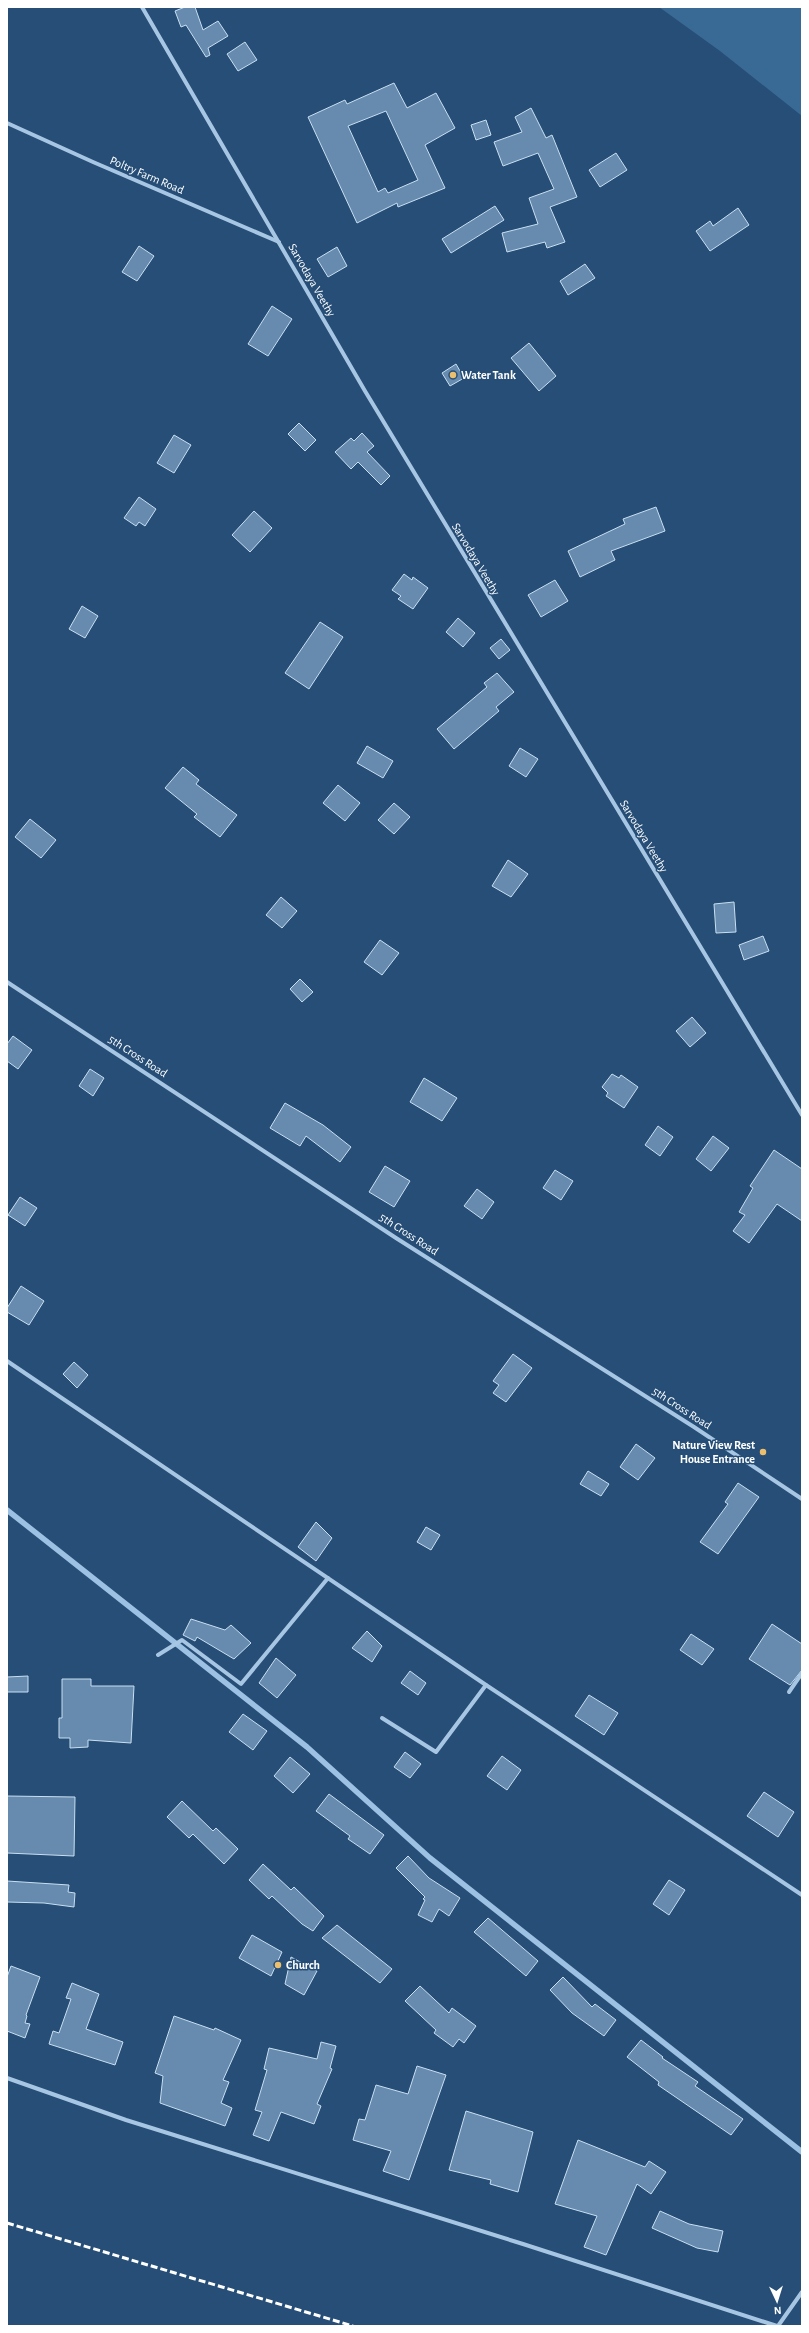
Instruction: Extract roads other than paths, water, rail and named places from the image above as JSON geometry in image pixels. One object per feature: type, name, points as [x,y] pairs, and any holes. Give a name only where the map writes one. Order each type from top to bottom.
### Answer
[{"type":"street","name":"Sarvodaya Veethy","points":[[142,7],[475,576],[802,1116]]},
{"type":"street","name":"Poltry Farm Road","points":[[7,123],[280,243]]},
{"type":"street","name":"5th Cross Road","points":[[7,982],[396,1238],[694,1427],[802,1499]]},
{"type":"street","points":[[7,1361],[486,1685],[802,1895]]},
{"type":"street","points":[[158,1655],[182,1640],[241,1684],[328,1578]]},
{"type":"street","points":[[789,1692],[802,1674]]},
{"type":"street","points":[[382,1718],[436,1752],[486,1685]]},
{"type":"street","points":[[7,2078],[126,2120],[523,2244],[778,2326],[802,2292]]},
{"type":"waterway","points":[[7,1510],[307,1747],[430,1858],[802,2152]]},
{"type":"railway","points":[[7,2223],[353,2326]]},
{"type":"place","name":"Water Tank","points":[[453,375]]},
{"type":"place","name":"Nature View Rest House Entrance","points":[[763,1452]]},
{"type":"place","name":"Church","points":[[278,1965]]}]
